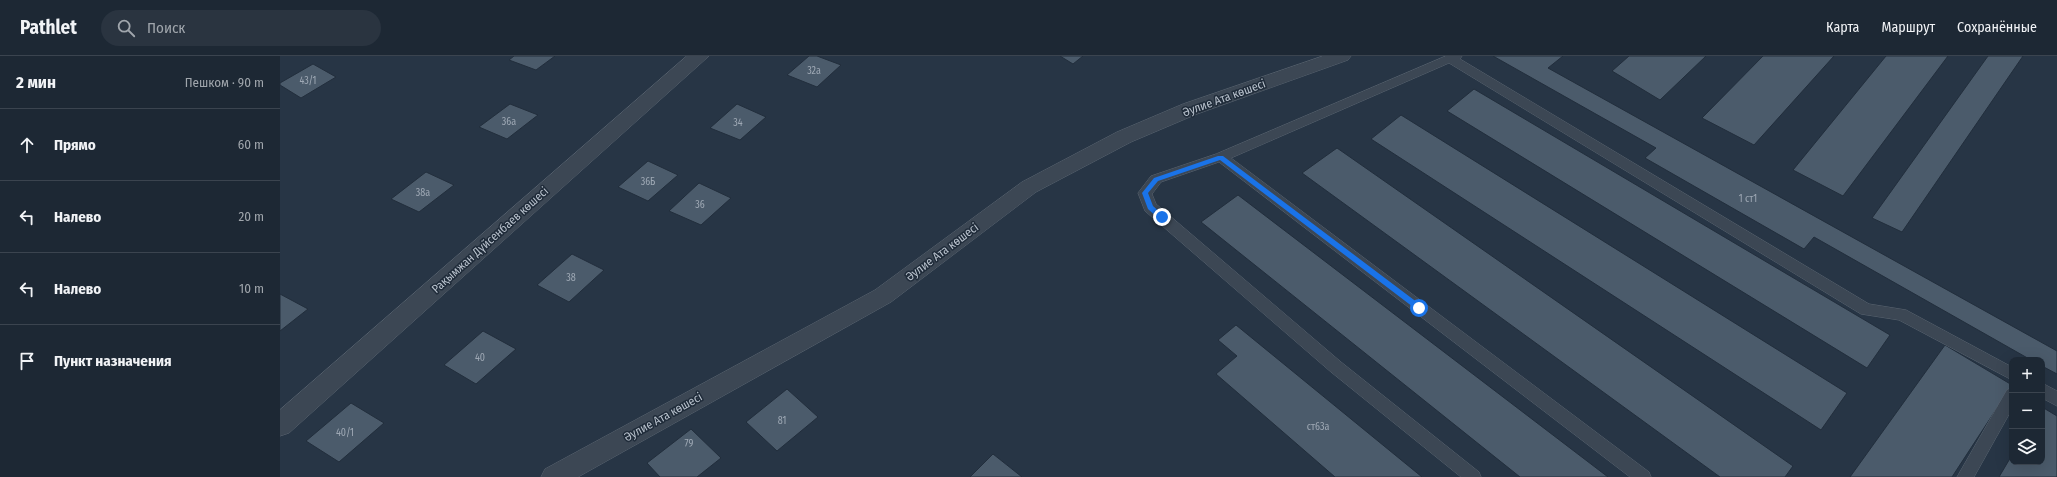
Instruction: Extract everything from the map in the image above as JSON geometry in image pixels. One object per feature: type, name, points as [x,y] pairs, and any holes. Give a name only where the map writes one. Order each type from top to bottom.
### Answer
[{"type":"street","name":"Рақымжан Дүйсенбаев көшесі","points":[[280,425],[687,65],[700,56]]},
{"type":"street","name":"Әулие Ата көшесі","points":[[554,477],[883,296],[1029,187],[1124,137],[1190,110],[1342,56]]},
{"type":"lane","points":[[1473,477],[1336,367],[1150,207],[1145,193],[1156,179],[1221,158],[1454,58],[1866,310],[1901,314],[2009,372]]},
{"type":"lane","points":[[1221,158],[1643,477]]},
{"type":"lane","points":[[2045,392],[2057,399]]},
{"type":"lane","points":[[1965,477],[2009,400]]},
{"type":"building","points":[[514,56],[555,56],[536,70],[509,60]]},
{"type":"building","points":[[809,56],[817,56],[841,65],[817,87],[787,75]]},
{"type":"building","points":[[1060,56],[1083,56],[1073,64]]},
{"type":"building","points":[[1493,56],[1563,56],[1548,68],[2057,351],[2057,374],[2045,368],[2045,357],[2026,357],[1814,237],[1804,249],[1645,158],[1656,148]]},
{"type":"building","points":[[1629,56],[1706,56],[1660,100],[1612,71]]},
{"type":"building","points":[[1763,56],[1834,56],[1754,145],[1702,118]]},
{"type":"building","points":[[1886,56],[1948,56],[1843,196],[1793,170]]},
{"type":"building","points":[[1988,56],[2023,56],[1902,232],[1872,218]]},
{"type":"building","points":[[313,64],[336,77],[301,98],[280,85],[280,83]]},
{"type":"building","points":[[1474,89],[1890,335],[1867,368],[1447,111]]},
{"type":"building","points":[[510,104],[538,115],[507,139],[479,127]]},
{"type":"building","points":[[737,104],[766,117],[740,140],[710,128]]},
{"type":"building","points":[[1401,115],[1847,393],[1821,430],[1371,139]]},
{"type":"building","points":[[1337,148],[1793,466],[1785,477],[1720,477],[1302,173]]},
{"type":"building","points":[[648,161],[678,175],[648,201],[618,187]]},
{"type":"building","points":[[426,172],[454,185],[419,212],[391,199]]},
{"type":"building","points":[[699,183],[731,198],[701,225],[669,211]]},
{"type":"building","points":[[1238,195],[1608,477],[1520,477],[1201,222]]},
{"type":"building","points":[[572,254],[604,270],[569,302],[537,285]]},
{"type":"building","points":[[280,294],[308,309],[280,331]]},
{"type":"building","points":[[1236,325],[1422,477],[1335,477],[1216,374],[1237,356],[1218,340]]},
{"type":"building","points":[[483,331],[516,349],[476,384],[444,365]]},
{"type":"building","points":[[1945,345],[2009,383],[2009,390],[1952,477],[1850,477]]},
{"type":"building","points":[[787,389],[818,417],[777,451],[746,422]]},
{"type":"building","points":[[351,403],[384,423],[339,462],[306,441]]},
{"type":"building","points":[[2045,409],[2057,416],[2057,477],[1999,477],[2009,460],[2009,465],[2045,465]]},
{"type":"building","points":[[691,429],[721,458],[697,477],[660,477],[647,463]]},
{"type":"building","points":[[993,454],[1022,477],[970,477]]},
{"type":"route","points":[[1162,217],[1150,207],[1145,193],[1156,179],[1221,158],[1419,308]]}]
